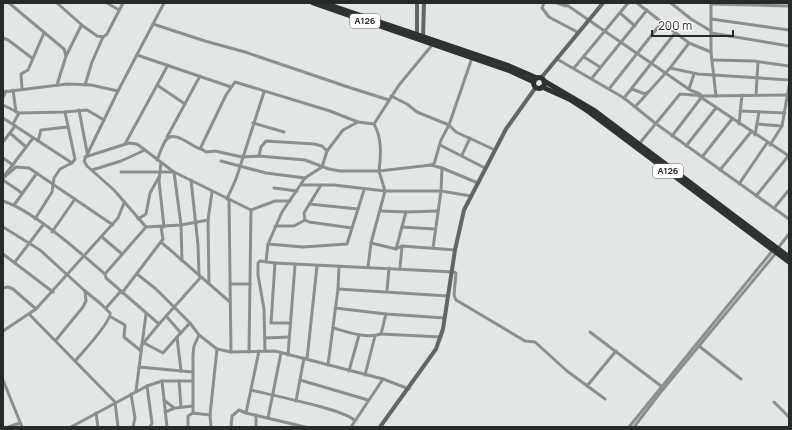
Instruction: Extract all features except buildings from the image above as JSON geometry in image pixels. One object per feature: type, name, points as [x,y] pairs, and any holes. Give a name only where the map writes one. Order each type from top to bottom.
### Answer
[{"type":"highway","name":"A126","points":[[313,3],[507,65],[539,82],[589,112],[776,250],[789,257]]},
{"type":"highway","name":"A126","points":[[324,3],[417,36]]},
{"type":"highway","name":"A126","points":[[423,38],[433,44],[539,82],[586,105],[639,144],[776,250],[789,262]]},
{"type":"street","points":[[9,3],[64,49],[66,56]]},
{"type":"street","points":[[57,3],[83,26],[97,36],[103,37]]},
{"type":"street","points":[[107,3],[119,10]]},
{"type":"street","points":[[85,85],[92,62],[103,37],[107,34],[123,3]]},
{"type":"street","points":[[164,3],[85,158],[87,166],[114,190],[146,227],[181,225],[208,220]]},
{"type":"street","points":[[417,3],[417,36]]},
{"type":"street","points":[[423,38],[424,3]]},
{"type":"street","points":[[544,3],[542,8],[545,14],[579,32]]},
{"type":"street","points":[[557,3],[568,7]]},
{"type":"street","points":[[564,3],[588,21],[652,62],[689,89],[706,96]]},
{"type":"street","points":[[380,427],[409,389],[436,349],[441,337],[462,215],[485,168],[510,122],[539,82],[603,3]]},
{"type":"street","points":[[574,68],[628,3]]},
{"type":"street","points":[[637,3],[689,43],[711,52]]},
{"type":"street","points":[[671,3],[691,19],[711,32],[789,46]]},
{"type":"street","points":[[716,96],[711,52],[711,4],[789,6]]},
{"type":"street","points":[[592,78],[647,10]]},
{"type":"street","points":[[620,13],[635,26]]},
{"type":"street","points":[[711,19],[789,30]]},
{"type":"street","points":[[609,89],[662,22]]},
{"type":"street","points":[[153,24],[245,52],[351,88],[407,104],[417,112],[449,125],[456,132],[495,150]]},
{"type":"street","points":[[58,85],[66,56],[81,26],[83,26]]},
{"type":"street","points":[[624,98],[675,32]]},
{"type":"street","points":[[22,89],[21,74],[28,70],[44,33]]},
{"type":"street","points":[[3,38],[32,58]]},
{"type":"street","points":[[635,107],[670,68],[689,43]]},
{"type":"street","points":[[374,124],[390,98],[433,44]]},
{"type":"street","points":[[137,55],[230,86]]},
{"type":"street","points":[[584,57],[600,67]]},
{"type":"street","points":[[431,165],[434,164],[442,137],[449,125],[472,58]]},
{"type":"street","points":[[557,59],[624,98],[672,136],[789,219]]},
{"type":"street","points":[[712,60],[758,62],[789,66]]},
{"type":"street","points":[[756,95],[758,62]]},
{"type":"street","points":[[125,144],[168,65]]},
{"type":"street","points":[[670,68],[694,74],[789,80]]},
{"type":"street","points":[[689,89],[694,74]]},
{"type":"street","points":[[157,160],[166,139],[200,76]]},
{"type":"street","points":[[200,148],[230,86],[235,82],[330,111],[358,122],[374,124]]},
{"type":"street","points":[[3,97],[4,92],[13,90],[58,85],[85,85],[118,91]]},
{"type":"street","points":[[157,85],[185,104]]},
{"type":"street","points":[[739,184],[782,126],[789,86]]},
{"type":"street","points":[[624,98],[632,89],[645,94],[649,92]]},
{"type":"street","points":[[3,142],[14,125],[17,112],[13,90]]},
{"type":"street","points":[[231,352],[228,199],[236,180],[242,157],[264,92]]},
{"type":"street","points":[[639,144],[680,94],[706,96],[788,95]]},
{"type":"street","points":[[697,95],[755,135],[789,156],[756,196]]},
{"type":"street","points":[[739,124],[742,96]]},
{"type":"street","points":[[672,136],[701,98]]},
{"type":"street","points":[[3,105],[17,112],[65,112],[86,110],[104,120]]},
{"type":"street","points":[[686,146],[716,108]]},
{"type":"street","points":[[79,110],[87,152]]},
{"type":"street","points":[[740,111],[785,113]]},
{"type":"street","points":[[65,112],[75,159]]},
{"type":"street","points":[[755,135],[759,112]]},
{"type":"street","points":[[3,118],[72,163]]},
{"type":"street","points":[[702,156],[732,119]]},
{"type":"street","points":[[266,262],[268,244],[275,226],[305,178],[322,167],[327,151],[343,130],[358,122]]},
{"type":"street","points":[[253,123],[284,132]]},
{"type":"street","points":[[368,267],[371,243],[381,211],[384,191],[379,171],[380,142],[378,131],[374,124]]},
{"type":"street","points":[[757,124],[782,126]]},
{"type":"street","points":[[38,141],[41,130],[67,127]]},
{"type":"street","points":[[720,170],[751,132]]},
{"type":"street","points":[[10,133],[26,146]]},
{"type":"street","points":[[166,139],[169,137],[178,137],[206,152],[222,151],[242,157],[259,156],[305,160],[329,169],[349,172],[379,171],[431,165],[478,183]]},
{"type":"street","points":[[3,179],[33,138]]},
{"type":"street","points":[[462,155],[470,138]]},
{"type":"street","points":[[259,156],[261,147],[266,141],[314,144],[322,146],[327,151]]},
{"type":"street","points":[[35,219],[52,192],[54,178],[60,168],[72,163],[75,159],[85,158],[125,144],[137,144],[174,172],[251,210],[275,201],[290,201]]},
{"type":"street","points":[[440,145],[485,168]]},
{"type":"street","points":[[92,170],[121,161],[145,150]]},
{"type":"street","points":[[3,158],[13,165]]},
{"type":"street","points":[[221,161],[266,173],[305,178]]},
{"type":"street","points":[[106,308],[137,274],[164,237],[159,175],[161,163]]},
{"type":"street","points":[[3,179],[16,167],[28,168],[113,225]]},
{"type":"street","points":[[433,248],[441,191],[442,168]]},
{"type":"street","points":[[121,172],[159,175],[174,172]]},
{"type":"street","points":[[174,172],[181,225],[182,261]]},
{"type":"street","points":[[14,204],[37,173]]},
{"type":"street","points":[[138,219],[146,214],[150,193],[159,175]]},
{"type":"street","points":[[3,179],[22,193]]},
{"type":"street","points":[[141,346],[200,276],[191,180]]},
{"type":"street","points":[[301,185],[321,185],[384,191],[441,191],[471,196]]},
{"type":"street","points":[[305,220],[304,213],[321,185]]},
{"type":"street","points":[[274,188],[297,191]]},
{"type":"street","points":[[268,244],[303,246],[342,245],[349,241],[364,190]]},
{"type":"street","points":[[774,208],[789,190]]},
{"type":"street","points":[[209,284],[208,220],[212,192]]},
{"type":"street","points":[[52,232],[75,199]]},
{"type":"street","points":[[3,201],[14,204],[84,257],[105,274],[106,278],[121,292],[159,324]]},
{"type":"street","points":[[3,331],[30,315],[53,292],[66,275],[113,225],[118,218],[124,203]]},
{"type":"street","points":[[309,204],[358,209]]},
{"type":"street","points":[[249,352],[251,210]]},
{"type":"street","points":[[381,211],[438,211]]},
{"type":"street","points":[[396,249],[406,212]]},
{"type":"street","points":[[275,226],[294,226],[305,220]]},
{"type":"street","points":[[305,220],[308,222],[352,228]]},
{"type":"street","points":[[15,262],[43,225]]},
{"type":"street","points":[[3,227],[40,250],[66,275],[106,308],[111,317],[125,325],[124,337],[140,351]]},
{"type":"street","points":[[105,274],[146,227]]},
{"type":"street","points":[[402,227],[435,229]]},
{"type":"street","points":[[634,427],[789,234]]},
{"type":"street","points":[[102,237],[122,254]]},
{"type":"street","points":[[161,242],[230,302]]},
{"type":"street","points":[[371,243],[396,249],[402,246],[455,250]]},
{"type":"street","points":[[400,268],[402,246]]},
{"type":"street","points":[[629,427],[661,386],[776,250]]},
{"type":"street","points":[[3,254],[53,292]]},
{"type":"street","points":[[265,351],[262,297],[258,275],[258,263],[266,262],[317,266],[400,268],[451,272],[456,273],[454,295],[456,300],[525,341],[535,342],[568,371],[605,399]]},
{"type":"street","points":[[275,263],[271,323],[290,323]]},
{"type":"street","points":[[288,355],[295,265]]},
{"type":"street","points":[[296,401],[306,359],[317,266]]},
{"type":"street","points":[[328,365],[338,289],[339,266]]},
{"type":"street","points":[[387,291],[389,268]]},
{"type":"street","points":[[137,274],[156,289],[199,334],[217,349],[231,352],[275,351],[383,379],[409,389]]},
{"type":"street","points":[[230,284],[250,284]]},
{"type":"street","points":[[3,288],[8,287],[13,289],[36,309]]},
{"type":"street","points":[[338,289],[448,296]]},
{"type":"street","points":[[56,340],[86,302],[85,291]]},
{"type":"street","points":[[335,308],[386,314],[445,318]]},
{"type":"street","points":[[136,391],[146,314]]},
{"type":"street","points":[[381,334],[386,314]]},
{"type":"street","points":[[30,315],[76,360],[115,402],[118,427]]},
{"type":"street","points":[[166,316],[181,333]]},
{"type":"street","points":[[76,360],[91,344],[111,317]]},
{"type":"street","points":[[144,343],[162,354],[190,323]]},
{"type":"street","points":[[333,328],[360,335],[375,336],[381,334],[441,337]]},
{"type":"street","points":[[590,332],[661,386]]},
{"type":"street","points":[[193,413],[192,381],[194,346],[199,334]]},
{"type":"street","points":[[349,371],[360,335]]},
{"type":"street","points":[[365,375],[375,336]]},
{"type":"street","points":[[177,337],[181,371]]},
{"type":"street","points":[[265,338],[289,338]]},
{"type":"street","points":[[699,346],[741,379]]},
{"type":"street","points":[[211,427],[210,415],[217,349]]},
{"type":"street","points":[[246,413],[259,351]]},
{"type":"street","points":[[587,386],[616,351]]},
{"type":"street","points":[[268,418],[281,353]]},
{"type":"street","points":[[139,367],[193,372]]},
{"type":"street","points":[[350,427],[383,379]]},
{"type":"street","points":[[3,380],[22,427]]},
{"type":"street","points":[[300,380],[368,400]]},
{"type":"street","points":[[70,427],[147,386],[162,381],[192,381]]},
{"type":"street","points":[[162,381],[167,427]]},
{"type":"street","points":[[179,381],[181,407]]},
{"type":"street","points":[[147,386],[152,423],[150,427]]},
{"type":"street","points":[[251,390],[296,401],[350,417],[354,420]]},
{"type":"street","points":[[131,394],[135,418],[132,427]]},
{"type":"street","points":[[164,400],[175,408]]},
{"type":"street","points":[[774,402],[789,417]]},
{"type":"street","points":[[165,412],[175,408],[193,406]]},
{"type":"street","points":[[231,427],[232,416],[239,410],[256,416],[305,427]]},
{"type":"street","points":[[96,413],[98,427]]},
{"type":"street","points":[[188,427],[188,416],[193,413],[210,415]]},
{"type":"street","points":[[256,416],[256,427]]},
{"type":"street","points":[[81,421],[82,427]]},
{"type":"street","points":[[8,427],[20,423]]}]
